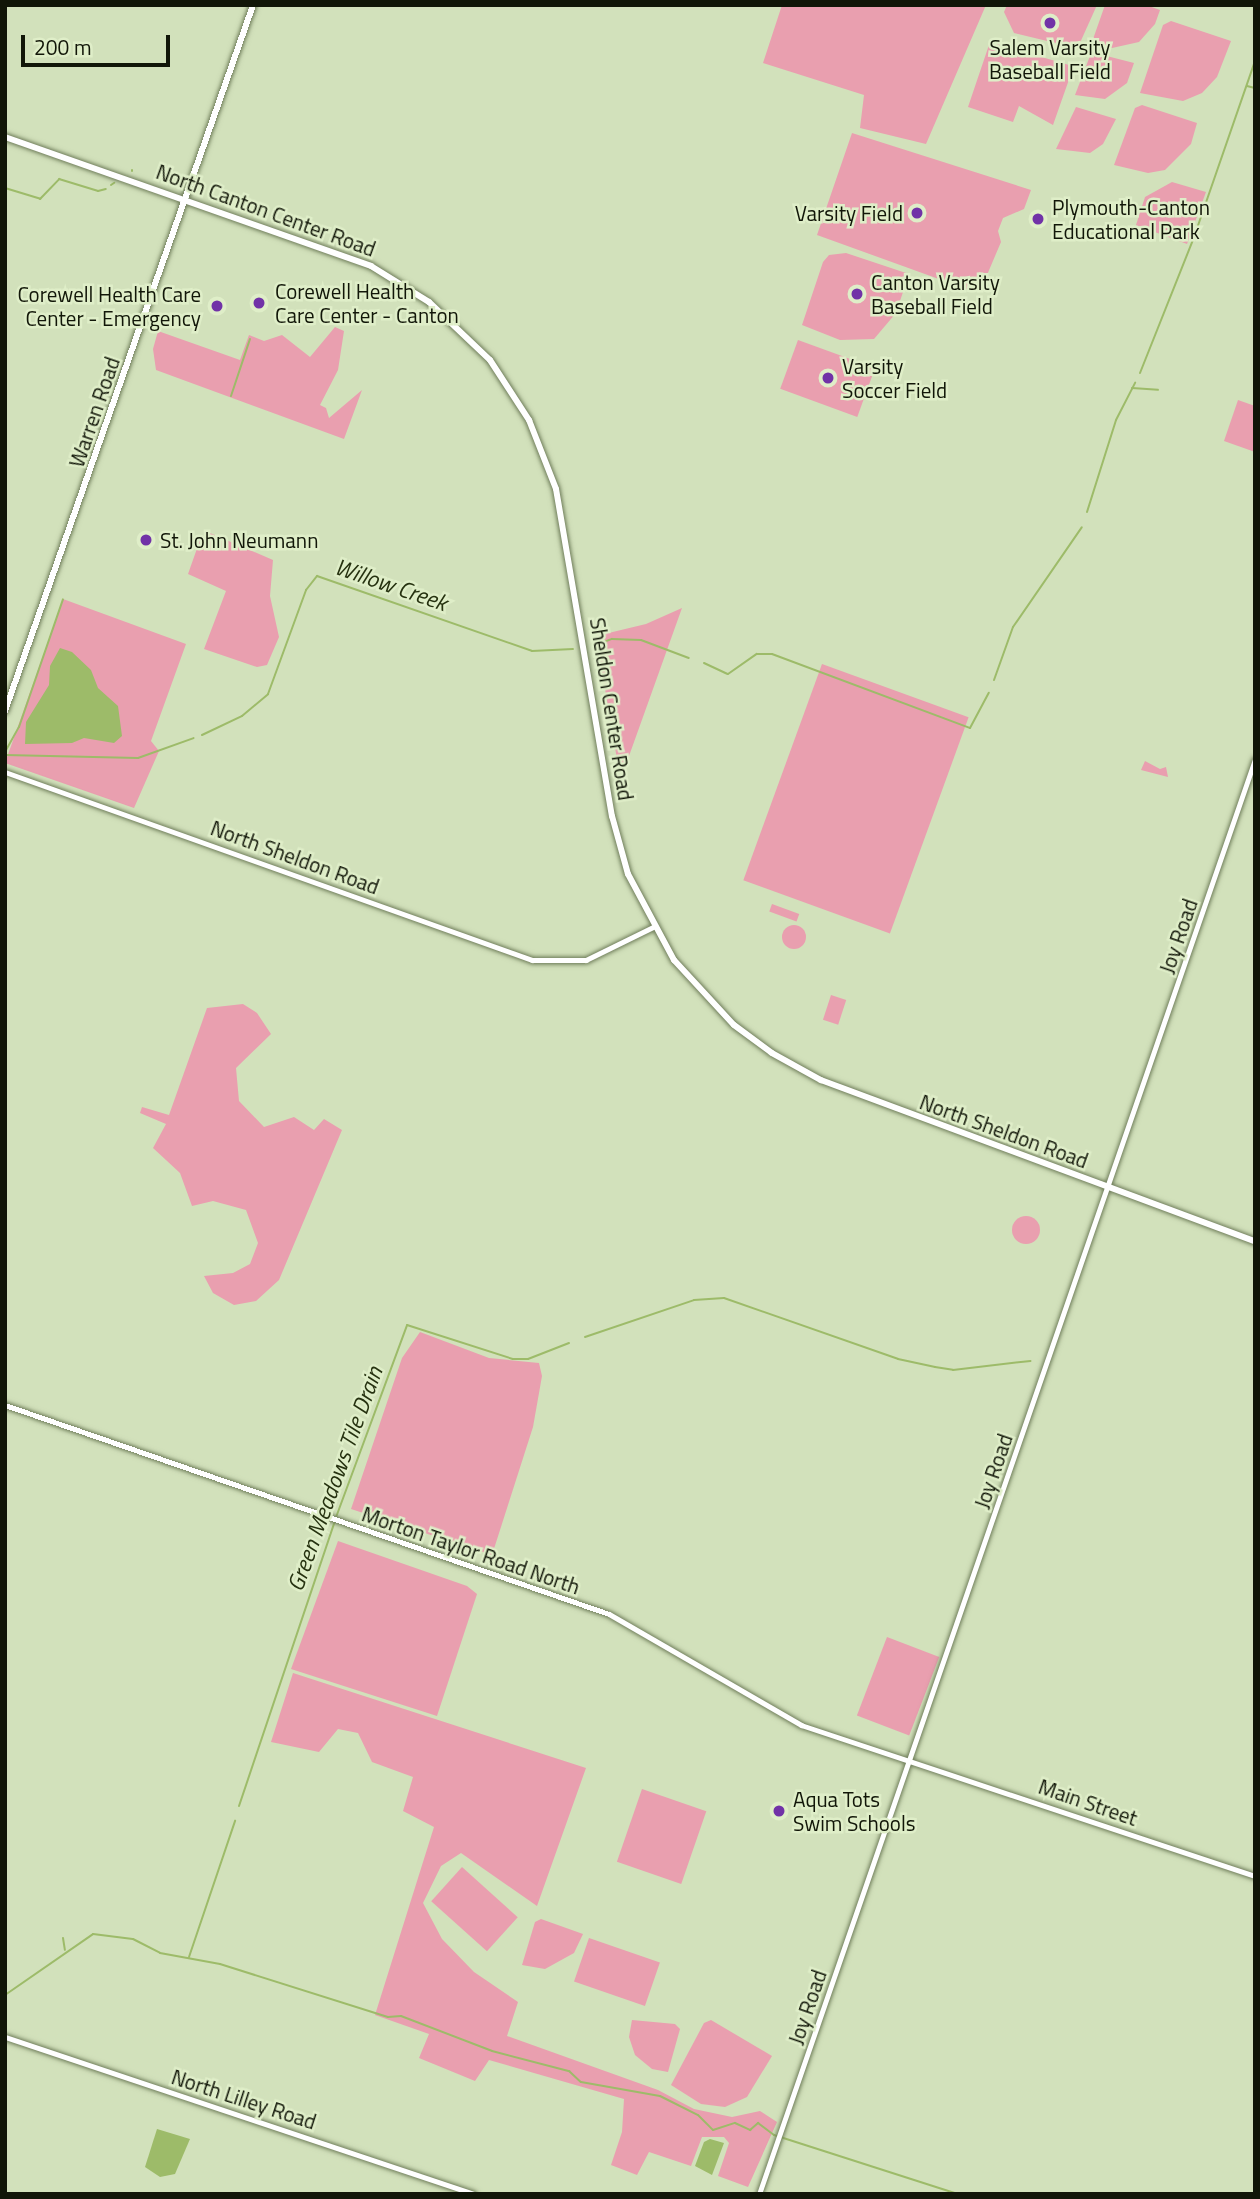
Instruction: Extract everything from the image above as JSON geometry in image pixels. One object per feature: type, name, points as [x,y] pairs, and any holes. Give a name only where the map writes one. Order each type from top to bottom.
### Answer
[{"type":"main road","name":"Warren Road","points":[[5,711],[188,199],[253,5]]},
{"type":"main road","name":"North Canton Center Road","points":[[5,137],[188,199],[383,272],[446,315],[490,360]]},
{"type":"main road","name":"Sheldon Center Road","points":[[490,360],[529,420],[556,489],[617,836],[633,889],[653,928],[695,987],[750,1037]]},
{"type":"main road","name":"North Sheldon Road","points":[[750,1037],[821,1080],[1255,1241]]},
{"type":"street","name":"Joy Road","points":[[760,2194],[1255,759]]},
{"type":"street","name":"North Sheldon Road","points":[[5,772],[519,956],[576,962],[615,950],[653,928]]},
{"type":"street","name":"Morton Taylor Road North","points":[[5,1405],[608,1614],[782,1716],[909,1763]]},
{"type":"street","name":"Main Street","points":[[909,1763],[1255,1876]]},
{"type":"street","name":"North Lilley Road","points":[[5,2036],[473,2194]]},
{"type":"shaded area","points":[[782,5],[986,5],[926,144],[860,128],[864,95],[763,63]]},
{"type":"shaded area","name":"Salem Varsity Baseball Field","points":[[1007,5],[1097,5],[1079,45],[1072,47],[1014,33],[1004,12]]},
{"type":"shaded area","points":[[1105,5],[1146,5],[1160,10],[1155,24],[1139,42],[1112,48],[1092,42]]},
{"type":"shaded area","points":[[1171,21],[1231,41],[1217,77],[1202,93],[1183,101],[1140,93],[1163,25]]},
{"type":"shaded area","points":[[990,42],[1069,65],[1072,71],[1053,125],[1019,106],[1013,122],[968,107]]},
{"type":"shaded area","points":[[1095,53],[1134,63],[1127,83],[1105,99],[1075,95],[1090,56]]},
{"type":"shaded area","points":[[1142,105],[1197,123],[1191,144],[1165,170],[1148,173],[1114,165],[1135,108]]},
{"type":"shaded area","points":[[1076,107],[1116,119],[1103,144],[1090,153],[1056,149]]},
{"type":"shaded area","name":"Varsity Field","points":[[852,133],[1031,190],[1024,209],[1003,218],[998,231],[1001,242],[987,275],[979,272],[972,291],[817,235]]},
{"type":"shaded area","points":[[1172,182],[1206,192],[1187,244],[1136,225],[1145,197]]},
{"type":"shaded area","name":"Canton Varsity Baseball Field","points":[[846,253],[909,274],[896,313],[874,339],[840,340],[802,325],[823,262],[829,255]]},
{"type":"shaded area","points":[[335,327],[344,331],[338,370],[320,405],[326,408],[329,418],[362,390],[344,439],[156,370],[153,349],[158,331],[240,360],[249,335],[264,341],[282,335],[310,357]]},
{"type":"shaded area","name":"Varsity Soccer Field","points":[[798,340],[875,368],[857,417],[780,389]]},
{"type":"shaded area","points":[[1238,400],[1255,406],[1255,452],[1224,441]]},
{"type":"shaded area","points":[[210,533],[273,560],[270,596],[279,637],[267,665],[257,667],[204,649],[226,591],[188,574],[200,540]]},
{"type":"shaded area","points":[[63,599],[186,644],[151,741],[159,751],[134,808],[5,763]]},
{"type":"shaded area","points":[[682,608],[624,770],[619,771],[596,636],[646,624]]},
{"type":"shaded area","points":[[60,648],[72,652],[91,670],[98,688],[118,706],[122,736],[114,743],[84,738],[72,743],[25,744],[26,722],[49,685],[50,666]]},
{"type":"shaded area","points":[[822,664],[969,717],[890,933],[743,880]]},
{"type":"shaded area","points":[[1145,761],[1160,769],[1166,767],[1168,777],[1141,770]]},
{"type":"shaded area","points":[[772,904],[799,914],[797,921],[769,912]]},
{"type":"shaded area","points":[[794,925],[803,928],[806,937],[803,946],[794,949],[785,946],[782,937],[785,928]]},
{"type":"shaded area","points":[[831,995],[846,1000],[838,1025],[823,1020]]},
{"type":"shaded area","points":[[243,1004],[257,1013],[271,1034],[236,1068],[239,1101],[264,1127],[294,1117],[314,1130],[324,1119],[342,1130],[279,1280],[256,1301],[234,1305],[213,1293],[204,1276],[233,1273],[250,1264],[258,1243],[246,1210],[213,1201],[192,1206],[180,1173],[153,1148],[166,1124],[140,1113],[142,1107],[169,1115],[207,1008]]},
{"type":"shaded area","points":[[1026,1216],[1036,1220],[1040,1230],[1036,1240],[1026,1244],[1016,1240],[1012,1230],[1016,1220]]},
{"type":"shaded area","points":[[420,1332],[489,1358],[539,1363],[542,1376],[533,1427],[492,1555],[351,1509],[402,1358]]},
{"type":"shaded area","points":[[338,1541],[467,1586],[477,1594],[437,1716],[291,1669]]},
{"type":"shaded area","points":[[887,1637],[939,1657],[909,1735],[857,1715]]},
{"type":"shaded area","points":[[293,1673],[586,1768],[537,1906],[461,1853],[441,1866],[423,1903],[442,1939],[474,1972],[518,2002],[507,2036],[658,2090],[694,2109],[732,2117],[760,2111],[777,2122],[748,2187],[718,2176],[729,2143],[724,2137],[702,2137],[691,2166],[649,2152],[637,2175],[611,2165],[622,2132],[624,2099],[489,2060],[475,2081],[419,2058],[429,2034],[375,2015],[434,1827],[403,1811],[413,1777],[372,1762],[358,1733],[338,1729],[319,1752],[271,1742]]},
{"type":"shaded area","points":[[642,1789],[706,1811],[681,1884],[617,1862]]},
{"type":"shaded area","points":[[462,1867],[518,1917],[487,1951],[431,1901]]},
{"type":"shaded area","points":[[541,1919],[583,1934],[574,1953],[545,1969],[522,1965],[535,1922]]},
{"type":"shaded area","points":[[589,1938],[660,1962],[645,2006],[574,1981]]},
{"type":"shaded area","points":[[632,2020],[675,2024],[680,2029],[668,2072],[652,2069],[635,2055],[629,2037]]},
{"type":"shaded area","points":[[711,2020],[772,2056],[747,2097],[725,2107],[701,2104],[671,2085],[704,2023]]},
{"type":"shaded area","points":[[157,2129],[190,2139],[175,2174],[160,2177],[145,2167]]},
{"type":"shaded area","points":[[710,2139],[724,2143],[712,2175],[695,2166],[704,2142]]},
{"type":"waterway","name":"Willow Creek","points":[[1140,373],[1193,240],[1255,61]]},
{"type":"waterway","points":[[1247,86],[1255,88]]},
{"type":"waterway","points":[[5,188],[40,199],[59,179],[98,191],[106,189]]},
{"type":"waterway","points":[[231,396],[250,339]]},
{"type":"waterway","name":"Willow Creek","points":[[1087,512],[1116,420],[1135,383]]},
{"type":"waterway","points":[[1132,388],[1158,390]]},
{"type":"waterway","name":"Willow Creek","points":[[994,680],[1013,627],[1082,527]]},
{"type":"waterway","name":"Willow Creek","points":[[202,735],[242,716],[268,694],[306,590],[317,576],[532,651],[573,649]]},
{"type":"waterway","points":[[5,752],[19,727],[63,599]]},
{"type":"waterway","name":"Willow Creek","points":[[596,645],[612,639],[641,640],[689,658]]},
{"type":"waterway","name":"Willow Creek","points":[[704,663],[728,674],[757,654],[772,654],[970,728],[989,693]]},
{"type":"waterway","name":"Willow Creek","points":[[5,755],[138,758],[194,738]]},
{"type":"waterway","name":"Green Meadows Tile Drain","points":[[585,1337],[694,1300],[724,1298],[898,1359],[935,1367],[953,1370],[1030,1361]]},
{"type":"waterway","name":"Green Meadows Tile Drain","points":[[239,1806],[335,1520],[407,1325],[513,1359],[528,1359],[569,1343]]},
{"type":"waterway","name":"Green Meadows Tile Drain","points":[[189,1957],[235,1821]]},
{"type":"waterway","points":[[5,1995],[93,1934],[133,1939],[160,1953],[220,1964],[388,2017],[401,2016],[492,2051],[569,2071],[581,2082],[660,2096],[698,2115],[713,2130],[735,2123],[750,2130],[758,2123],[774,2135],[958,2194]]},
{"type":"waterway","points":[[63,1938],[65,1950]]},
{"type":"place","name":"Salem Varsity Baseball Field","points":[[1050,23]]},
{"type":"place","name":"Varsity Field","points":[[917,213]]},
{"type":"place","name":"Plymouth-Canton Educational Park","points":[[1038,219]]},
{"type":"place","name":"Canton Varsity Baseball Field","points":[[857,294]]},
{"type":"place","name":"Corewell Health Care Center - Canton","points":[[259,303]]},
{"type":"place","name":"Corewell Health Care Center - Emergency","points":[[217,306]]},
{"type":"place","name":"Varsity Soccer Field","points":[[828,378]]},
{"type":"place","name":"St. John Neumann","points":[[146,540]]},
{"type":"place","name":"Aqua Tots Swim Schools","points":[[779,1811]]}]
